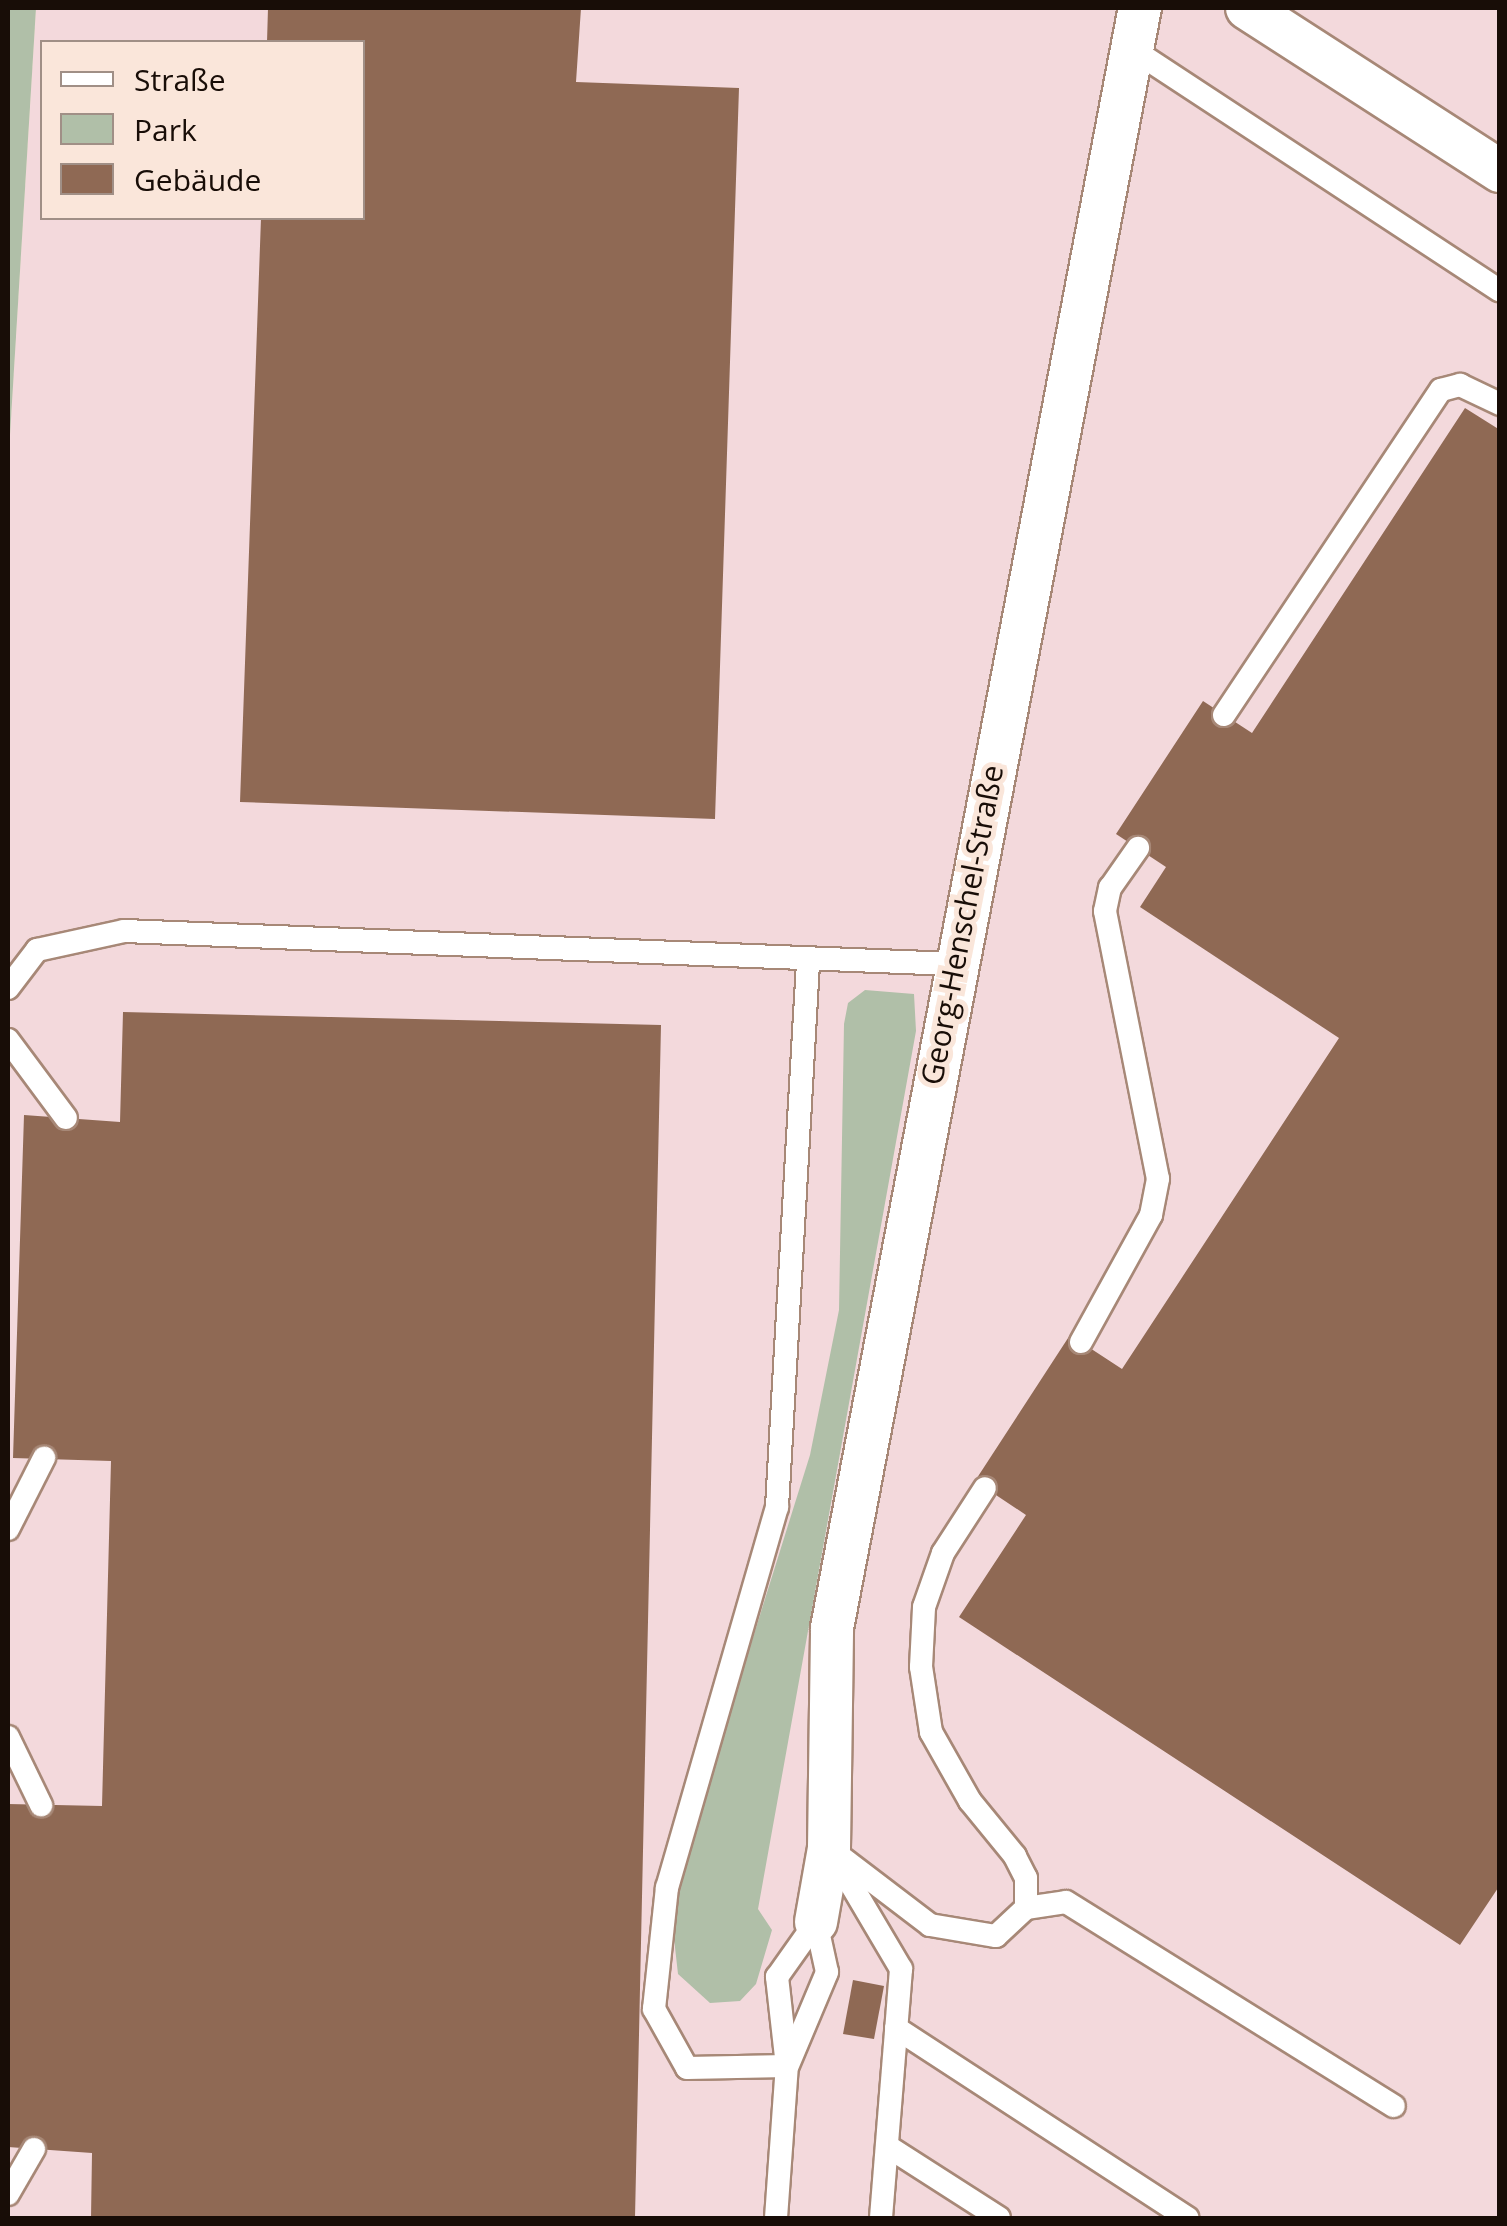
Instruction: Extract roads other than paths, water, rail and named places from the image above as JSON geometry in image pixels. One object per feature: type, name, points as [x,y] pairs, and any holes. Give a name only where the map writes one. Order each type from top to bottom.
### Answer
[{"type":"street","name":"Georg-Henschel-Straße","points":[[816,1922],[829,1848],[832,1628],[954,964],[1140,8]]},
{"type":"street","points":[[1248,8],[1500,171]]},
{"type":"lane","points":[[1132,49],[1500,292]]},
{"type":"lane","points":[[1224,715],[1442,390],[1460,385],[1500,404]]},
{"type":"lane","points":[[1081,1342],[1151,1215],[1158,1178],[1105,911],[1110,888],[1138,848]]},
{"type":"lane","points":[[8,988],[37,950],[124,931],[808,962],[954,964]]},
{"type":"lane","points":[[787,2066],[687,2068],[654,2008],[667,1888],[777,1507],[808,962]]},
{"type":"lane","points":[[8,1040],[66,1118]]},
{"type":"lane","points":[[8,1529],[44,1458]]},
{"type":"lane","points":[[985,1488],[943,1553],[924,1607],[920,1667],[931,1732],[970,1801],[1014,1856],[1026,1878],[1026,1908]]},
{"type":"lane","points":[[8,1737],[41,1805]]},
{"type":"lane","points":[[829,1848],[930,1925],[996,1936],[1026,1908],[1066,1902],[1394,2106]]},
{"type":"lane","points":[[829,1848],[901,1969],[881,2218]]},
{"type":"lane","points":[[787,2066],[827,1972],[816,1922]]},
{"type":"lane","points":[[776,2218],[787,2066],[777,1977],[816,1922]]},
{"type":"lane","points":[[896,2028],[1188,2218]]},
{"type":"lane","points":[[887,2146],[999,2218]]},
{"type":"lane","points":[[8,2194],[34,2149]]}]
